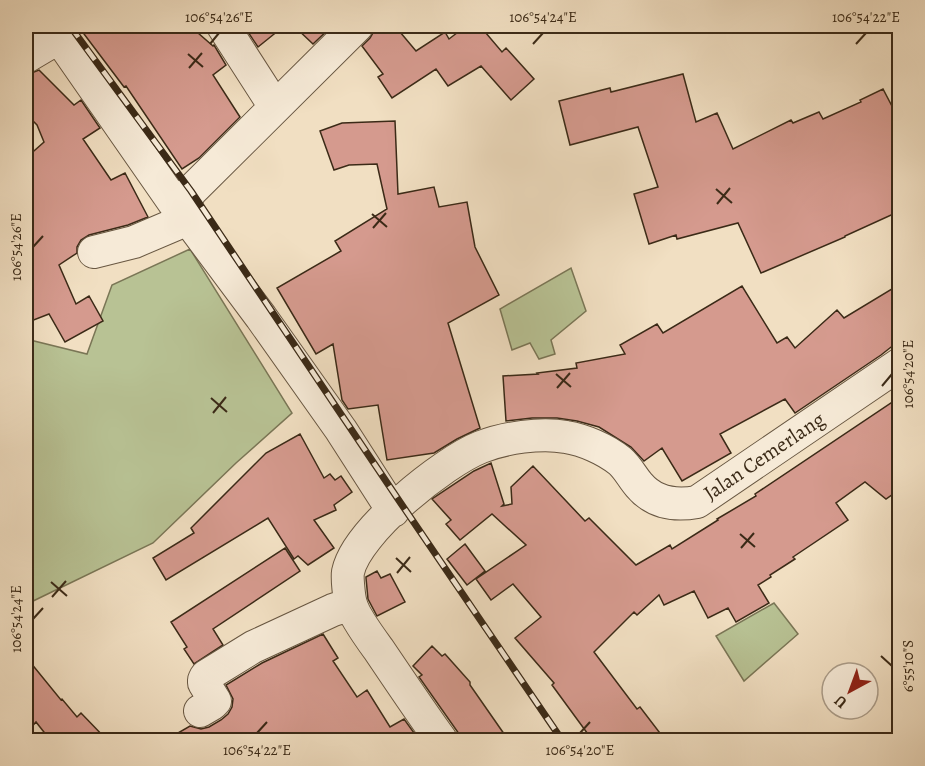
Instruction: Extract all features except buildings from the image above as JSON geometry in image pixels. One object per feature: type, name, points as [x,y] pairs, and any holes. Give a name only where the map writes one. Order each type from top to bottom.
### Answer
[{"type":"street","points":[[223,26],[274,107]]},
{"type":"street","points":[[94,252],[134,242],[183,215],[191,190],[357,26]]},
{"type":"street","points":[[26,57],[53,41],[61,42],[66,46],[183,215],[261,317],[393,511]]},
{"type":"street","name":"Jalan Cemerlang","points":[[429,736],[351,604],[348,573],[358,549],[400,502],[454,460],[481,447],[519,437],[542,436],[566,437],[603,449],[630,471],[648,495],[662,502],[682,505],[697,502],[900,364]]},
{"type":"street","points":[[200,711],[215,701],[204,683],[206,676],[253,647],[351,604]]},
{"type":"green space","points":[[190,249],[292,413],[153,543],[29,603],[26,600],[26,339],[87,354],[112,285]]},
{"type":"green space","points":[[571,268],[586,311],[551,340],[555,354],[539,359],[530,343],[512,350],[500,309]]},
{"type":"green space","points":[[774,603],[798,634],[744,681],[716,636]]},
{"type":"railway","points":[[70,26],[191,191],[562,740]]}]
